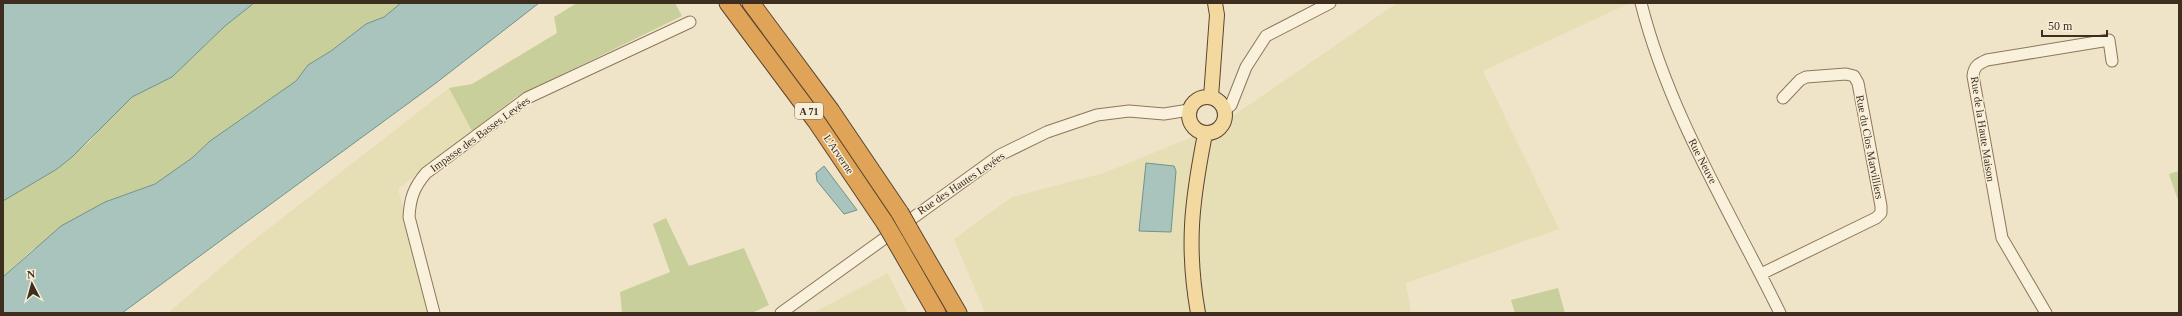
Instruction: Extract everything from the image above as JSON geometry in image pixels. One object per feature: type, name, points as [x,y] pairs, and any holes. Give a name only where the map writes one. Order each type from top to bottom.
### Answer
[{"type":"highway","name":"L'Arverne","points":[[728,3],[812,114],[885,223],[937,313]]},
{"type":"highway","name":"L'Arverne","points":[[751,3],[831,111],[900,213],[958,313]]},
{"type":"main road","points":[[1211,97],[1217,15],[1215,3]]},
{"type":"main road","points":[[1211,97],[1220,102],[1224,110],[1224,122],[1221,127],[1211,133],[1205,134],[1192,126],[1188,115],[1189,110],[1195,101],[1200,98],[1211,97]]},
{"type":"main road","points":[[1198,313],[1190,257],[1191,217],[1205,134]]},
{"type":"street","points":[[1224,110],[1231,105],[1246,67],[1266,36],[1330,3]]},
{"type":"street","name":"Rue Neuve","points":[[1641,3],[1656,58],[1679,115],[1780,313]]},
{"type":"street","name":"Impasse des Basses Levées","points":[[434,313],[409,217],[414,187],[426,173],[527,98],[690,22]]},
{"type":"street","name":"Rue de la Haute Maison","points":[[2046,313],[2002,238],[1973,70],[1977,64],[1987,60],[2109,40],[2112,61]]},
{"type":"street","name":"Rue du Clos Marvilliers","points":[[1761,274],[1876,218],[1880,213],[1881,206],[1860,90],[1854,76],[1846,74],[1806,77],[1800,80],[1783,98]]},
{"type":"street","name":"Rue des Hautes Levées","points":[[781,313],[921,210],[1006,152],[1047,132],[1097,115],[1128,111],[1164,114],[1189,110]]},
{"type":"shaded area","points":[[1397,3],[1630,3],[1483,71],[1559,229],[1406,283],[1411,313],[985,313],[954,239],[1012,197],[1104,173],[1217,127]]},
{"type":"shaded area","points":[[449,88],[472,131],[398,189],[432,313],[168,313],[245,247]]},
{"type":"shaded area","points":[[888,273],[908,313],[813,313]]},
{"type":"green space","points":[[254,3],[401,3],[384,17],[366,24],[331,51],[308,65],[296,81],[210,141],[192,158],[155,184],[105,202],[32,250],[3,277],[3,201],[57,169],[90,141],[102,126],[132,97],[172,77],[225,26]]},
{"type":"green space","points":[[577,3],[675,3],[682,16],[516,97],[472,131],[449,88],[472,84],[557,33],[554,17]]},
{"type":"green space","points":[[2179,171],[2179,203],[2169,174]]},
{"type":"green space","points":[[666,218],[689,266],[744,248],[769,305],[752,313],[622,313],[620,292],[670,272],[653,224]]},
{"type":"green space","points":[[1558,288],[1565,313],[1515,313],[1511,300]]},
{"type":"water","points":[[3,3],[254,3],[225,26],[172,77],[132,97],[72,157],[57,169],[3,201]]},
{"type":"water","points":[[401,3],[539,3],[436,83],[122,313],[3,313],[3,277],[61,226],[105,202],[155,184],[192,158],[210,141],[296,81],[308,65],[331,51],[366,24],[384,17]]},
{"type":"water","points":[[1146,163],[1174,166],[1176,171],[1171,232],[1139,231]]},
{"type":"water","points":[[824,166],[857,210],[844,214],[817,181],[816,173]]}]
